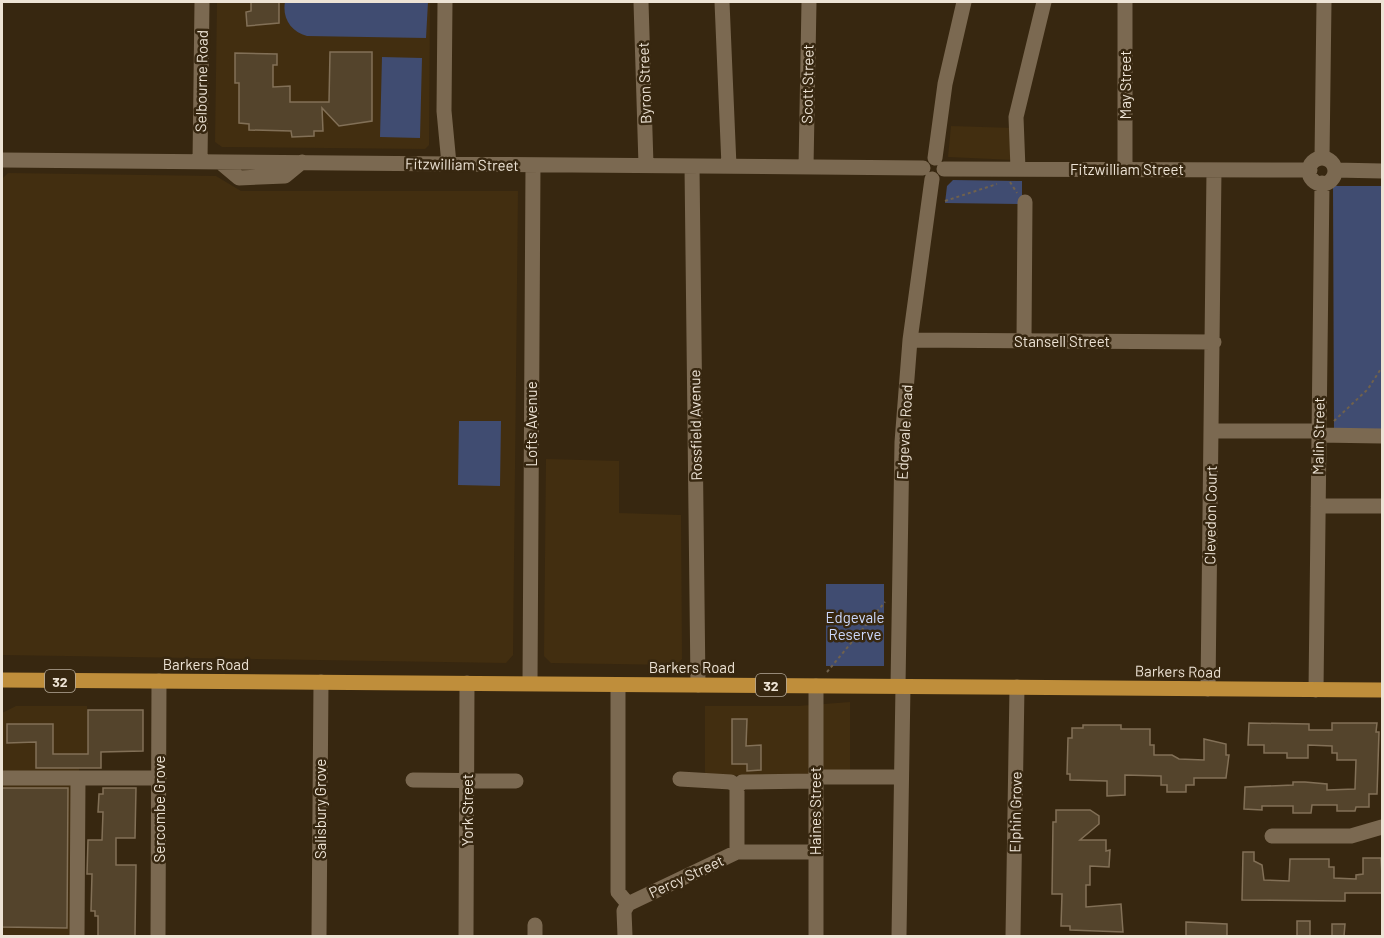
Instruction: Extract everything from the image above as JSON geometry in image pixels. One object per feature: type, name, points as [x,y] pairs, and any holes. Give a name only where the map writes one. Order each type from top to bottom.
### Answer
[{"type":"main road","name":"Barkers Road","points":[[2,680],[1383,690]]},
{"type":"street","name":"Selbourne Road","points":[[200,161],[202,2]]},
{"type":"street","points":[[443,164],[445,2]]},
{"type":"street","name":"Byron Street","points":[[641,2],[646,165]]},
{"type":"street","points":[[722,2],[729,166]]},
{"type":"street","name":"Scott Street","points":[[806,167],[809,2]]},
{"type":"street","name":"Edgevale Road","points":[[899,936],[899,585],[902,442],[910,340],[933,169],[945,84],[964,2]]},
{"type":"street","points":[[1018,169],[1016,117],[1044,2]]},
{"type":"street","name":"May Street","points":[[1125,2],[1125,169]]},
{"type":"street","points":[[1322,158],[1324,2]]},
{"type":"street","points":[[1322,158],[1330,161],[1335,170],[1332,178],[1322,183],[1314,180],[1310,170],[1313,162],[1322,158]]},
{"type":"street","name":"Fitzwilliam Street","points":[[2,160],[933,169],[1310,170]]},
{"type":"street","name":"Lofts Avenue","points":[[530,684],[533,165]]},
{"type":"street","name":"Rossfield Avenue","points":[[692,166],[698,685]]},
{"type":"street","name":"Clevedon Court","points":[[1208,689],[1214,342],[1214,170]]},
{"type":"street","points":[[1335,170],[1383,171]]},
{"type":"street","name":"Malin Street","points":[[1316,690],[1322,183]]},
{"type":"street","points":[[1024,341],[1025,202]]},
{"type":"street","name":"Stansell Street","points":[[910,340],[1214,342]]},
{"type":"street","points":[[1211,431],[1383,436]]},
{"type":"street","points":[[1318,506],[1383,506]]},
{"type":"street","name":"Sercombe Grove","points":[[158,936],[159,681]]},
{"type":"street","name":"Salisbury Grove","points":[[319,936],[321,682]]},
{"type":"street","name":"York Street","points":[[466,936],[468,683]]},
{"type":"street","points":[[618,684],[618,892],[628,904],[624,912],[625,936]]},
{"type":"street","name":"Haines Street","points":[[816,686],[816,936]]},
{"type":"street","name":"Elphin Grove","points":[[1014,936],[1017,687]]},
{"type":"street","points":[[736,852],[737,787],[742,782],[899,777]]},
{"type":"street","points":[[2,778],[159,778]]},
{"type":"street","points":[[76,936],[78,778]]},
{"type":"street","points":[[680,778],[731,782],[737,787]]},
{"type":"street","points":[[413,780],[516,781]]},
{"type":"street","points":[[1272,836],[1351,836],[1380,827]]},
{"type":"street","name":"Percy Street","points":[[628,904],[736,852],[815,852]]},
{"type":"path","points":[[945,201],[999,184]]},
{"type":"path","points":[[1318,433],[1368,389],[1383,367]]},
{"type":"path","points":[[816,686],[899,585]]},
{"type":"shaded area","points":[[217,2],[430,2],[429,145],[425,149],[222,147],[215,142]]},
{"type":"shaded area","points":[[951,126],[1014,128],[1014,160],[948,157]]},
{"type":"shaded area","points":[[8,173],[216,176],[241,191],[518,191],[513,655],[506,663],[2,655],[2,179]]},
{"type":"shaded area","points":[[546,459],[619,461],[619,513],[681,515],[682,659],[676,665],[551,663],[544,656]]},
{"type":"shaded area","points":[[850,702],[850,774],[705,776],[705,706],[798,706]]},
{"type":"shaded area","points":[[16,706],[87,706],[87,754],[79,755],[80,936],[2,936],[2,713]]},
{"type":"green space","points":[[285,2],[428,2],[426,38],[307,36],[296,31],[289,24],[285,14]]},
{"type":"green space","points":[[382,57],[422,58],[420,138],[380,137]]},
{"type":"green space","points":[[953,180],[1022,181],[1022,204],[945,203],[947,186]]},
{"type":"green space","points":[[1333,186],[1382,186],[1382,430],[1334,430]]},
{"type":"green space","points":[[459,421],[501,421],[500,486],[458,485]]},
{"type":"green space","name":"Edgevale Reserve","points":[[826,584],[884,584],[884,666],[826,666]]},
{"type":"building","points":[[251,2],[279,2],[279,23],[247,26],[246,12],[251,11]]},
{"type":"building","points":[[330,52],[372,52],[372,121],[339,126],[322,108],[323,131],[314,131],[314,136],[292,137],[291,131],[249,130],[249,124],[239,123],[239,83],[235,83],[235,53],[277,54],[277,65],[273,65],[273,87],[290,86],[290,102],[329,102]]},
{"type":"building","points":[[88,710],[143,710],[143,751],[101,752],[101,768],[36,768],[36,742],[7,743],[7,724],[53,724],[53,754],[88,754]]},
{"type":"building","points":[[732,719],[747,719],[746,746],[761,745],[761,770],[747,771],[747,764],[732,764]]},
{"type":"building","points":[[1249,723],[1309,724],[1309,730],[1332,730],[1332,723],[1377,723],[1376,732],[1379,732],[1377,794],[1369,794],[1369,807],[1356,807],[1355,811],[1337,811],[1337,805],[1312,805],[1311,813],[1293,813],[1293,806],[1262,806],[1262,810],[1244,809],[1245,787],[1293,785],[1293,782],[1305,782],[1327,784],[1327,790],[1355,789],[1356,760],[1337,760],[1337,753],[1332,753],[1332,746],[1308,745],[1308,758],[1287,758],[1287,753],[1264,753],[1264,745],[1248,745]]},
{"type":"building","points":[[1083,725],[1121,725],[1121,729],[1150,729],[1150,745],[1154,745],[1154,755],[1172,755],[1179,759],[1204,760],[1204,739],[1226,744],[1226,755],[1229,755],[1226,778],[1194,778],[1194,785],[1186,785],[1186,792],[1167,792],[1167,785],[1161,785],[1161,776],[1125,775],[1125,795],[1107,796],[1107,781],[1070,780],[1070,774],[1067,774],[1068,738],[1072,738],[1072,728],[1083,728]]},
{"type":"building","points":[[2,788],[68,788],[67,928],[2,927]]},
{"type":"building","points":[[103,788],[136,788],[135,838],[116,838],[116,865],[136,865],[135,936],[98,936],[98,916],[95,916],[95,911],[91,911],[92,874],[87,874],[88,840],[102,840],[103,812],[98,812],[99,794],[103,794]]},
{"type":"building","points":[[1056,810],[1090,810],[1099,816],[1099,824],[1080,840],[1106,840],[1106,851],[1110,850],[1109,867],[1090,866],[1090,885],[1086,885],[1086,907],[1121,904],[1123,932],[1070,930],[1070,926],[1061,926],[1062,894],[1052,894],[1053,822],[1056,822]]},
{"type":"building","points":[[1243,852],[1254,852],[1254,861],[1262,865],[1264,880],[1289,881],[1290,859],[1329,859],[1329,867],[1334,867],[1334,878],[1356,879],[1356,875],[1363,874],[1363,858],[1381,858],[1383,893],[1345,893],[1345,901],[1242,900]]},
{"type":"building","points":[[1297,921],[1310,921],[1310,936],[1297,936]]},
{"type":"building","points":[[1186,922],[1227,924],[1227,936],[1186,936]]},
{"type":"building","points":[[1332,924],[1345,924],[1344,936],[1332,936]]}]
